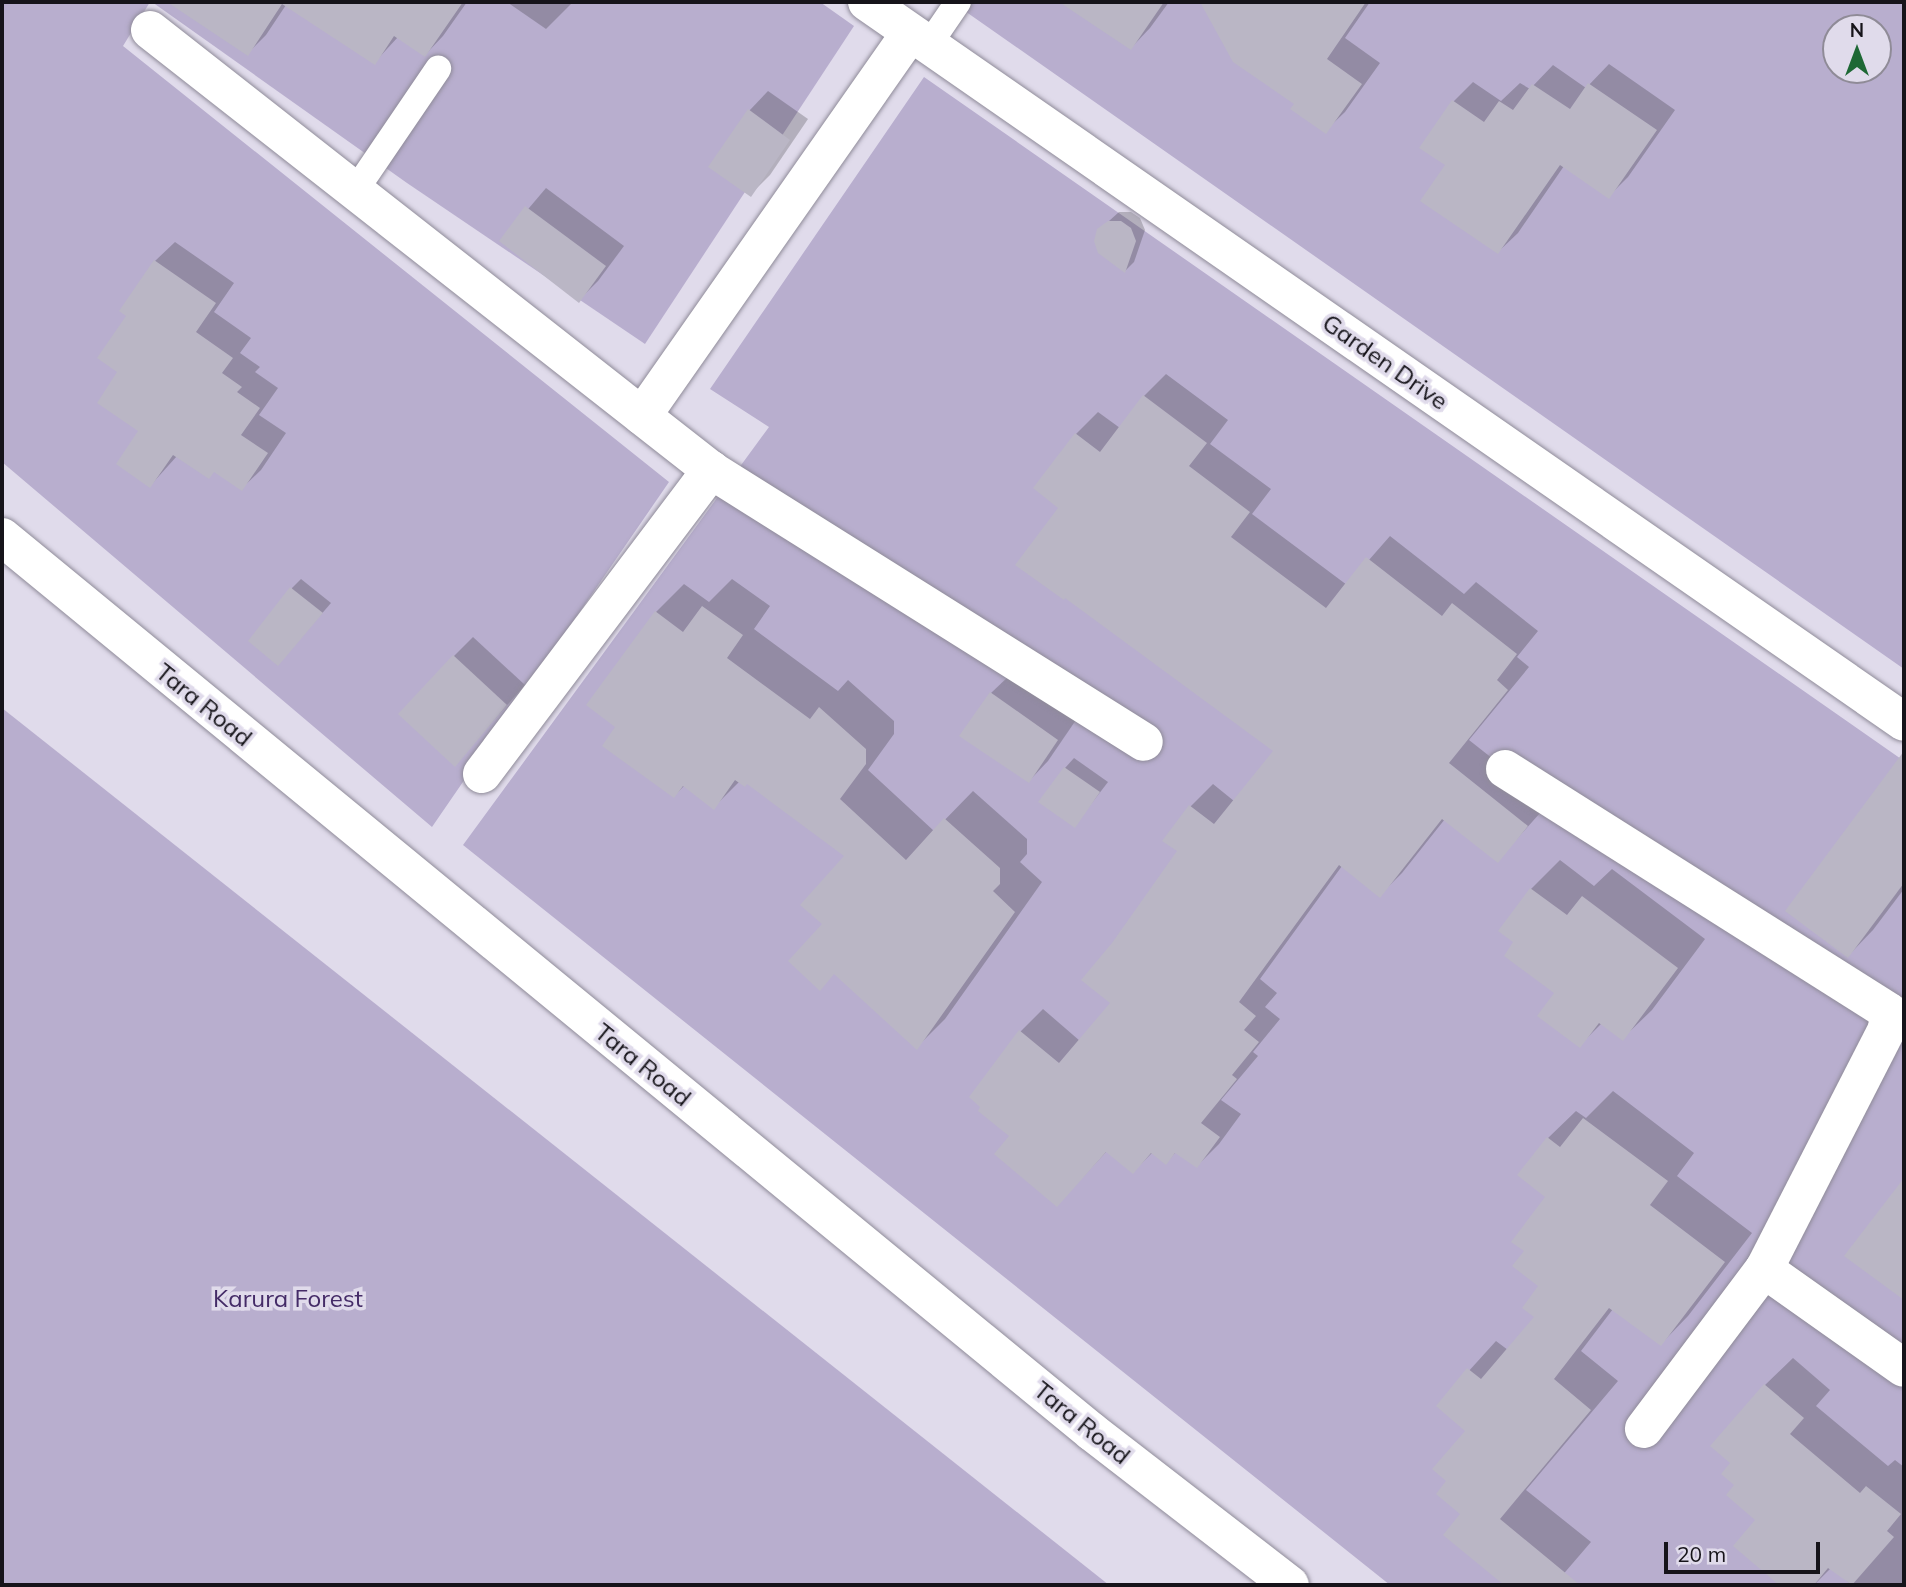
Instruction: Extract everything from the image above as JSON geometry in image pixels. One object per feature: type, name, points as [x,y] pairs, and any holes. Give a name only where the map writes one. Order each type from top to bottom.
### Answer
[{"type":"street","name":"Garden Drive","points":[[867,2],[1904,722]]},
{"type":"street","points":[[150,30],[711,470],[1144,742]]},
{"type":"street","points":[[642,416],[919,39]]},
{"type":"street","points":[[482,774],[711,470]]},
{"type":"street","name":"Tara Road","points":[[2,537],[1071,1415],[1290,1585]]},
{"type":"street","points":[[1505,769],[1889,1012],[1887,1029],[1764,1269],[1644,1429]]},
{"type":"street","points":[[1764,1269],[1904,1368]]},
{"type":"lane","points":[[919,39],[958,2]]},
{"type":"lane","points":[[355,191],[438,69]]},
{"type":"green space","points":[[2,2],[150,2],[123,46],[669,482],[432,827],[2,462]]},
{"type":"green space","points":[[152,2],[820,2],[854,26],[645,344],[407,183]]},
{"type":"green space","points":[[952,2],[1904,2],[1904,669]]},
{"type":"green space","points":[[924,77],[1904,761],[1904,1585],[1390,1585],[463,845],[769,427],[710,389]]},
{"type":"green space","name":"Karura Forest","points":[[2,708],[1109,1585],[2,1585]]},
{"type":"building","points":[[167,2],[463,2],[425,57],[394,36],[375,65],[282,4],[248,56]]},
{"type":"building","points":[[1059,2],[1164,2],[1131,50]]},
{"type":"building","points":[[1200,2],[1366,2],[1327,59],[1362,84],[1326,134],[1290,109],[1294,104],[1233,62]]},
{"type":"building","points":[[1588,83],[1657,130],[1609,199],[1560,165],[1498,254],[1420,201],[1445,165],[1419,148],[1452,100],[1484,122],[1499,101],[1513,110],[1532,84],[1570,109]]},
{"type":"building","points":[[748,109],[790,140],[751,197],[708,167]]},
{"type":"building","points":[[525,206],[606,266],[579,303],[499,241]]},
{"type":"building","points":[[1108,221],[1121,221],[1131,228],[1136,241],[1125,273],[1098,253],[1094,241],[1097,229]]},
{"type":"building","points":[[154,260],[216,303],[196,332],[233,358],[222,373],[242,387],[237,392],[260,408],[241,435],[268,453],[242,491],[214,472],[209,479],[173,455],[150,488],[116,464],[138,431],[97,403],[117,372],[97,358],[126,316],[119,311]]},
{"type":"building","points":[[1143,395],[1207,443],[1189,466],[1250,512],[1231,537],[1326,608],[1366,557],[1442,616],[1452,603],[1517,654],[1497,680],[1508,690],[1449,763],[1528,826],[1498,863],[1442,819],[1380,898],[1339,865],[1239,1002],[1256,1016],[1244,1030],[1259,1042],[1232,1075],[1237,1079],[1201,1123],[1220,1137],[1197,1168],[1175,1153],[1166,1165],[1151,1153],[1133,1174],[1106,1152],[1057,1207],[994,1154],[1009,1136],[978,1111],[980,1107],[969,1097],[1019,1030],[1059,1063],[1110,1003],[1081,980],[1112,943],[1177,851],[1162,841],[1189,805],[1214,824],[1273,751],[1065,598],[1064,600],[1015,565],[1058,508],[1033,488],[1075,433],[1100,452]]},
{"type":"building","points":[[290,587],[323,613],[278,666],[248,641]]},
{"type":"building","points":[[702,606],[743,635],[727,658],[810,719],[819,707],[866,749],[866,764],[840,799],[906,860],[944,818],[1000,868],[1000,884],[993,891],[1015,912],[917,1050],[834,974],[820,991],[788,961],[822,924],[800,905],[844,856],[747,784],[745,787],[735,780],[714,810],[683,786],[674,798],[602,746],[615,727],[586,705],[655,611],[683,632]]},
{"type":"building","points":[[453,655],[507,705],[455,767],[398,714]]},
{"type":"building","points":[[990,692],[1058,740],[1029,783],[959,736]]},
{"type":"building","points":[[1904,751],[1904,883],[1848,958],[1785,911]]},
{"type":"building","points":[[1064,767],[1100,792],[1075,828],[1038,802]]},
{"type":"building","points":[[1530,888],[1567,915],[1582,896],[1678,968],[1623,1041],[1599,1023],[1580,1048],[1537,1016],[1554,993],[1504,956],[1513,942],[1498,931]]},
{"type":"building","points":[[1583,1118],[1668,1181],[1650,1205],[1725,1262],[1661,1346],[1609,1308],[1554,1379],[1591,1410],[1500,1519],[1580,1585],[1504,1585],[1443,1535],[1460,1514],[1436,1494],[1446,1481],[1432,1469],[1465,1431],[1436,1406],[1467,1368],[1481,1379],[1534,1317],[1522,1308],[1538,1286],[1512,1266],[1524,1251],[1511,1242],[1545,1197],[1517,1175],[1547,1137],[1560,1147]]},
{"type":"building","points":[[1904,1178],[1904,1300],[1844,1256]]},
{"type":"building","points":[[1764,1384],[1804,1418],[1790,1434],[1860,1493],[1866,1486],[1901,1514],[1887,1531],[1894,1537],[1852,1585],[1828,1568],[1814,1585],[1779,1585],[1733,1546],[1755,1520],[1726,1495],[1734,1485],[1721,1474],[1730,1463],[1710,1446]]}]
